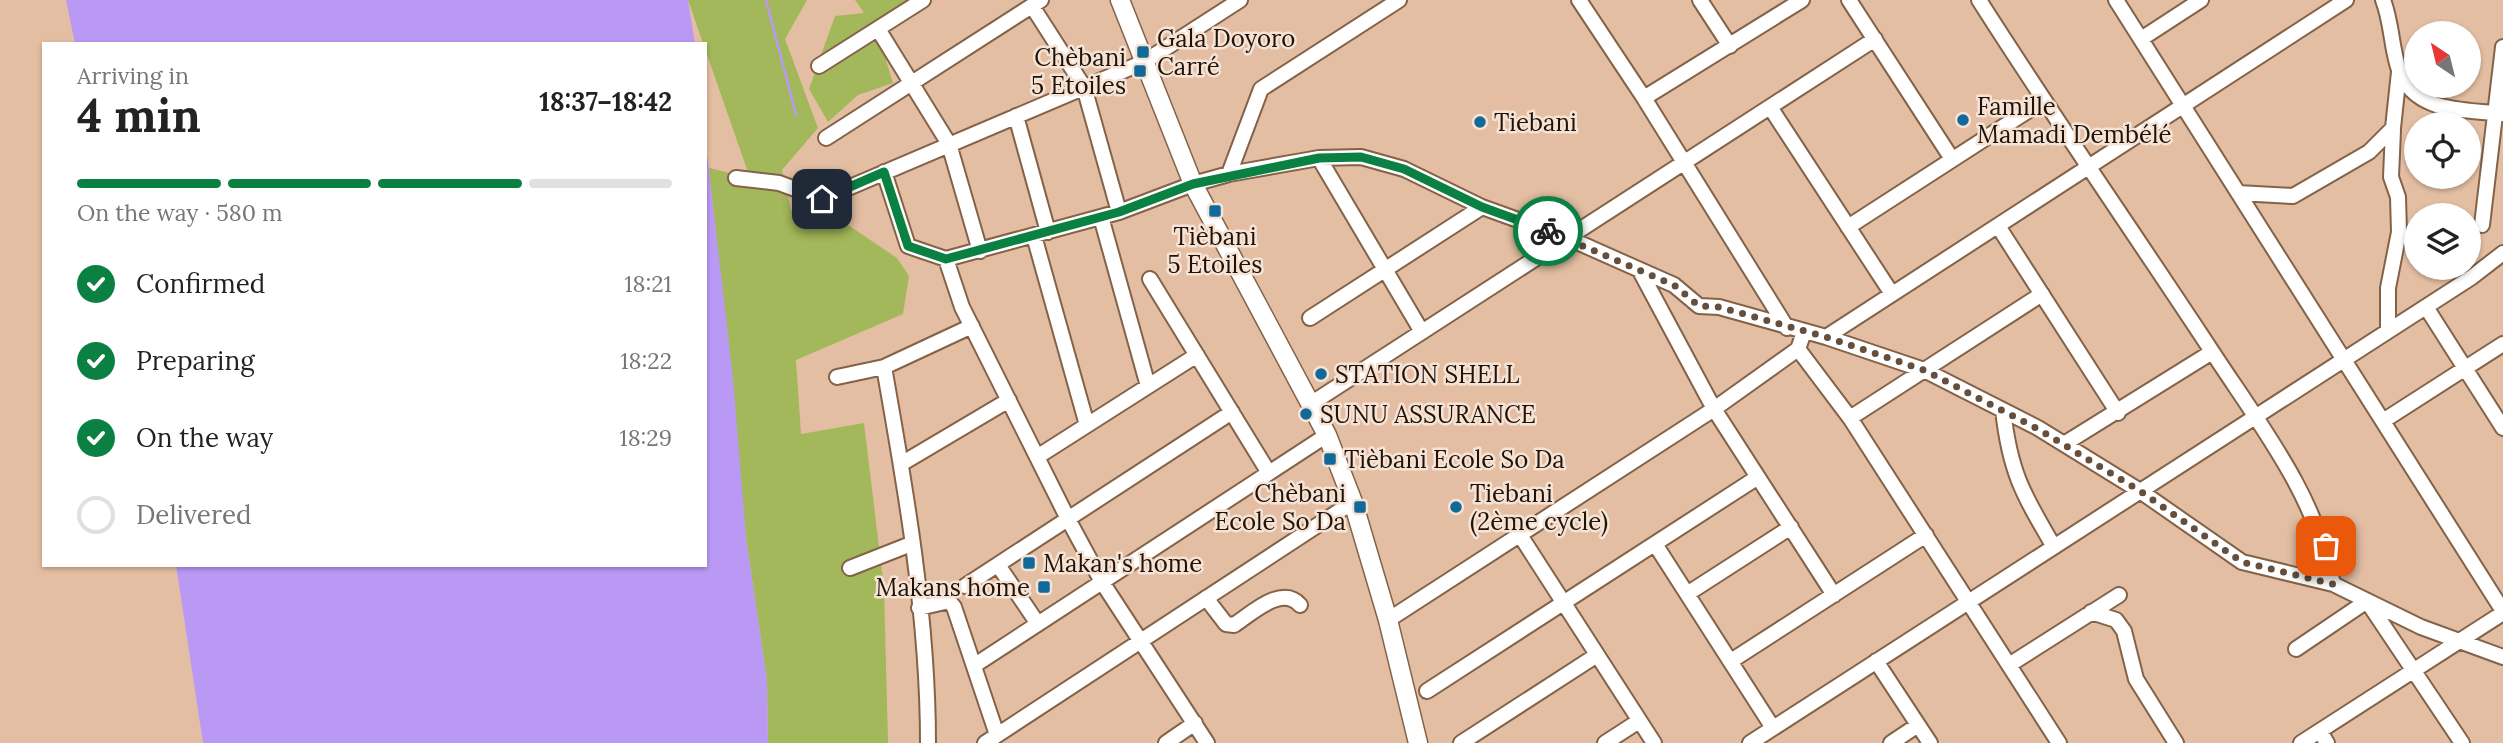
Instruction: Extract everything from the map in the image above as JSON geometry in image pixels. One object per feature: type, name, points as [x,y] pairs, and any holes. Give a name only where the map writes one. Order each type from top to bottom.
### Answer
[{"type":"main road","points":[[1120,0],[1193,184],[1327,435],[1353,502],[1388,620],[1418,743]]},
{"type":"street","points":[[819,66],[923,0]]},
{"type":"street","points":[[736,178],[779,183],[822,199],[1144,62],[1240,0]]},
{"type":"street","points":[[1229,174],[1261,89],[1399,0]]},
{"type":"street","points":[[1579,0],[1644,98],[1682,164],[1787,328]]},
{"type":"street","points":[[1700,0],[1730,46]]},
{"type":"street","points":[[1644,98],[1802,0]]},
{"type":"street","points":[[1849,0],[1952,159]]},
{"type":"street","points":[[1979,0],[2087,168],[2146,250],[2256,416],[2314,515],[2326,546],[2333,584]]},
{"type":"street","points":[[2116,0],[2503,612],[2415,670],[2323,737],[2301,743]]},
{"type":"street","points":[[2141,39],[2202,0]]},
{"type":"street","points":[[1826,337],[2346,0]]},
{"type":"street","points":[[2383,0],[2389,16],[2399,72],[2391,177],[2398,197],[2399,232],[2388,288],[2388,331]]},
{"type":"street","points":[[826,138],[1036,3],[1084,87],[1119,212]]},
{"type":"street","points":[[878,29],[950,144],[979,251]]},
{"type":"street","points":[[1312,403],[1875,39]]},
{"type":"street","points":[[2482,225],[2499,114],[2503,47]]},
{"type":"street","points":[[2399,72],[2413,92],[2433,106],[2499,114]]},
{"type":"street","points":[[1848,227],[2043,101]]},
{"type":"street","points":[[1770,107],[1892,294]]},
{"type":"street","points":[[1016,116],[1087,425]]},
{"type":"street","points":[[2238,193],[2293,195],[2370,152],[2393,128]]},
{"type":"street","points":[[884,172],[908,246],[946,259],[1119,212],[1193,184],[1229,174],[1319,158],[1361,157],[1404,169],[1482,207],[1568,238],[1674,285],[1699,306],[1719,307],[1826,337],[1924,370],[2064,444],[2140,491],[2242,562],[2333,584],[2421,627],[2503,657]]},
{"type":"street","points":[[1319,158],[1383,271],[1422,332]]},
{"type":"street","points":[[1310,317],[1482,207]]},
{"type":"street","points":[[1101,217],[1148,386]]},
{"type":"street","points":[[1998,226],[2119,413]]},
{"type":"street","points":[[1750,743],[2426,307],[2503,253]]},
{"type":"street","points":[[946,259],[972,326],[1068,520],[1102,582],[1208,743]]},
{"type":"street","points":[[1640,271],[1714,409],[1834,595]]},
{"type":"street","points":[[1150,279],[1269,473]]},
{"type":"street","points":[[1850,418],[2042,294]]},
{"type":"street","points":[[2426,307],[2503,428]]},
{"type":"street","points":[[837,377],[884,367],[972,326]]},
{"type":"street","points":[[1388,620],[1714,409],[1797,349],[1804,332]]},
{"type":"street","points":[[2383,421],[2503,344]]},
{"type":"street","points":[[1797,349],[1850,418],[2059,743]]},
{"type":"street","points":[[2064,444],[2119,413],[2212,352]]},
{"type":"street","points":[[1037,457],[1197,355]]},
{"type":"street","points":[[884,367],[901,464],[928,676],[928,743]]},
{"type":"street","points":[[901,464],[1009,400]]},
{"type":"street","points":[[2003,410],[2007,450],[2018,485],[2054,547]]},
{"type":"street","points":[[965,586],[1232,412]]},
{"type":"street","points":[[975,666],[1327,435]]},
{"type":"street","points":[[1427,691],[1758,477]]},
{"type":"street","points":[[919,608],[949,601],[954,607],[1000,738],[1141,641],[1353,502]]},
{"type":"street","points":[[1687,594],[1791,527]]},
{"type":"street","points":[[1520,535],[1654,743]]},
{"type":"street","points":[[1731,662],[1926,536]]},
{"type":"street","points":[[850,568],[911,544]]},
{"type":"street","points":[[1655,544],[1773,728]]},
{"type":"street","points":[[998,565],[1038,624]]},
{"type":"street","points":[[2009,665],[2119,595]]},
{"type":"street","points":[[1206,598],[1226,624],[1234,625],[1278,597],[1293,599],[1300,605]]},
{"type":"street","points":[[2296,649],[2367,601]]},
{"type":"street","points":[[2367,601],[2462,743]]},
{"type":"street","points":[[2091,612],[2116,620],[2124,631],[2136,679],[2176,743]]},
{"type":"street","points":[[1461,743],[1597,655]]},
{"type":"street","points":[[1877,662],[1930,743]]},
{"type":"street","points":[[1605,743],[1639,721]]},
{"type":"street","points":[[1166,743],[1195,723]]},
{"type":"street","points":[[1891,743],[1918,725]]},
{"type":"green space","points":[[688,0],[807,0],[785,39],[818,128],[782,170],[791,210],[817,204],[897,258],[909,276],[903,314],[796,360],[801,434],[864,423],[884,588],[888,743],[768,743],[767,681],[746,538],[709,168],[750,178],[707,55],[707,42],[703,42]]},
{"type":"green space","points":[[855,0],[919,0],[879,37],[893,83],[858,95],[828,122],[809,89],[835,16],[864,13]]},
{"type":"shaded area","points":[[66,0],[688,0],[695,42],[75,42]]},
{"type":"shaded area","points":[[707,154],[733,378],[746,538],[767,681],[768,743],[203,743],[176,567],[707,567]]},
{"type":"waterway","points":[[766,0],[796,115]]},
{"type":"way so far","points":[[1548,231],[1674,285],[1699,306],[1719,307],[1826,337],[1924,370],[2038,429],[2140,491],[2242,562],[2333,584],[2326,546]]},
{"type":"place","name":"Gala Doyoro Carré","points":[[1143,52]]},
{"type":"place","name":"Chèbani 5 Etoiles","points":[[1140,71]]},
{"type":"place","name":"Famille Mamadi Dembélé","points":[[1963,120]]},
{"type":"place","name":"Tiebani","points":[[1480,122]]},
{"type":"place","name":"Tièbani 5 Etoiles","points":[[1215,211]]},
{"type":"place","name":"STATION SHELL","points":[[1321,374]]},
{"type":"place","name":"SUNU ASSURANCE","points":[[1306,414]]},
{"type":"place","name":"Tièbani Ecole So Da","points":[[1330,459]]},
{"type":"place","name":"Chèbani Ecole So Da","points":[[1360,507]]},
{"type":"place","name":"Tiebani (2ème cycle)","points":[[1456,507]]},
{"type":"place","name":"Makan's home","points":[[1029,563]]},
{"type":"place","name":"Makans home","points":[[1044,587]]},
{"type":"route","points":[[822,199],[884,172],[908,246],[946,259],[1119,212],[1193,184],[1229,174],[1319,158],[1361,157],[1404,169],[1482,207],[1548,231]]}]
